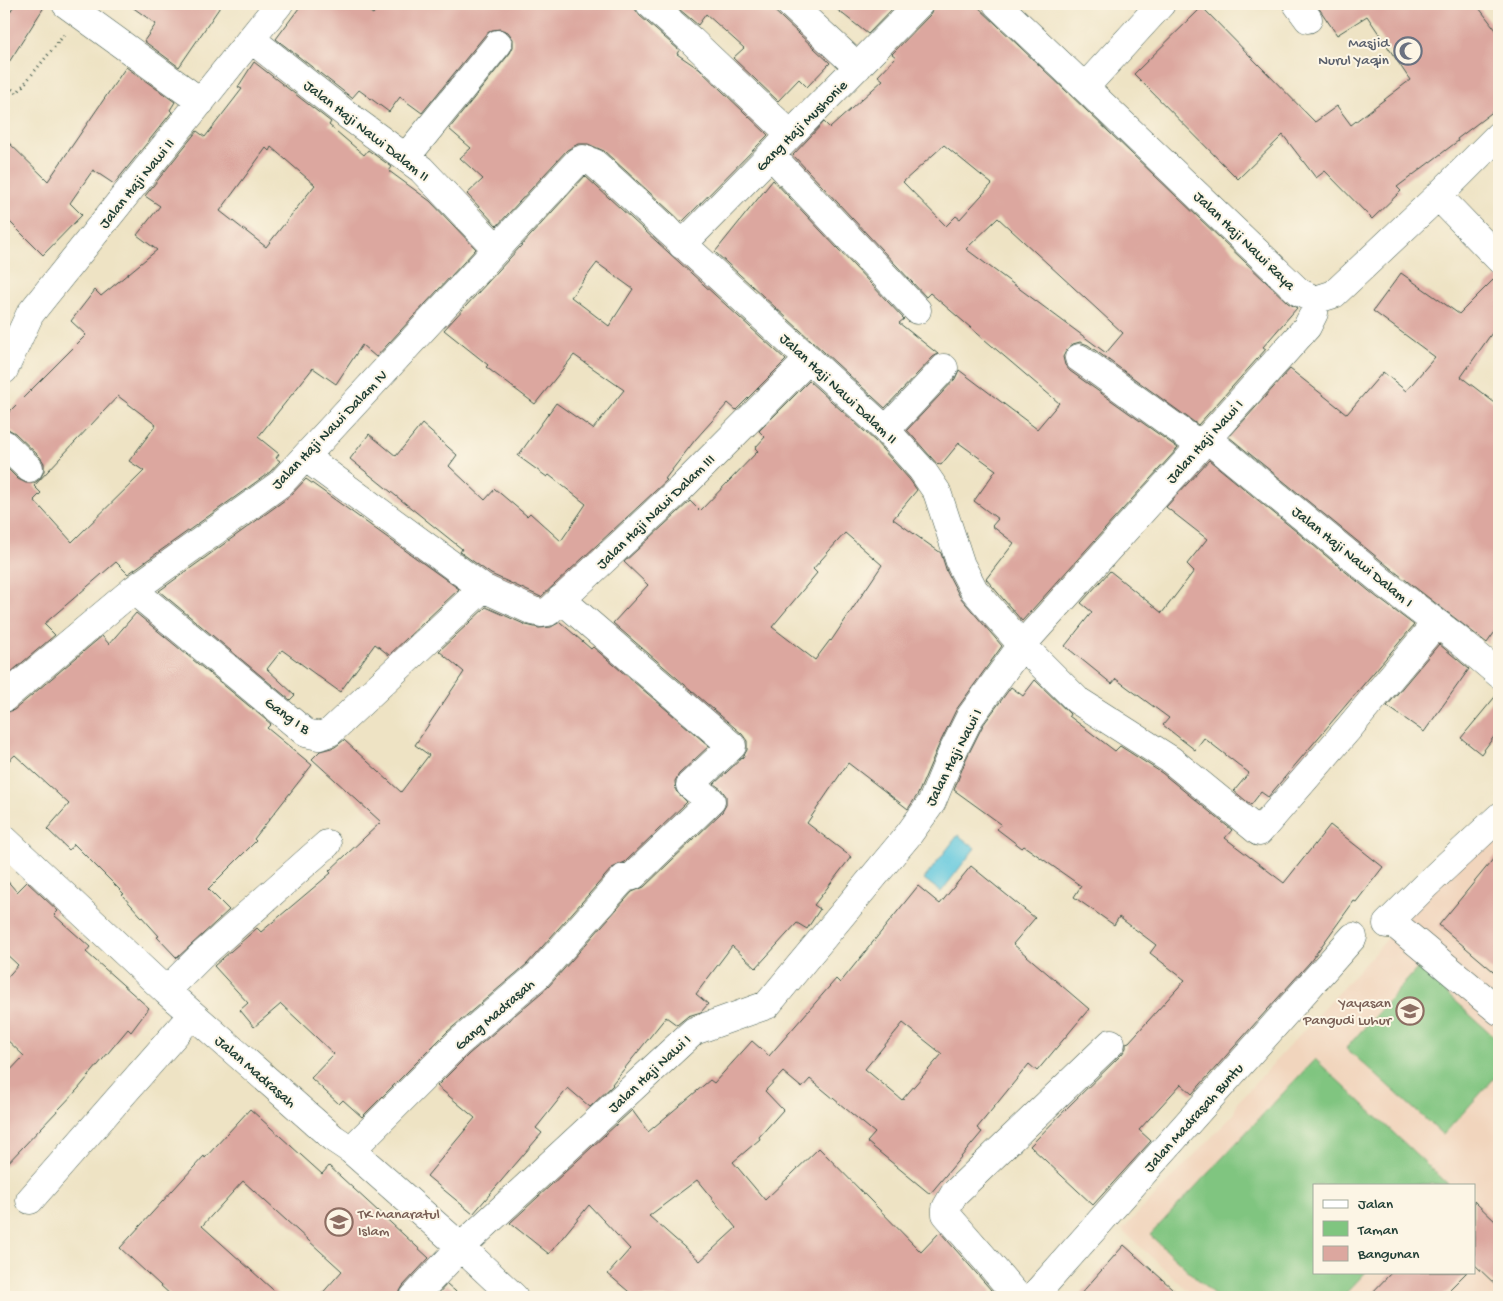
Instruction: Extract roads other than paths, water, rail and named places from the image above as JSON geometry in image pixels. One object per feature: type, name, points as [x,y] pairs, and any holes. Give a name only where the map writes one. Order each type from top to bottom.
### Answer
[{"type":"street","name":"Jalan Haji Nawi II","points":[[4,370],[30,314],[279,4]]},
{"type":"street","points":[[650,4],[691,40],[790,134]]},
{"type":"street","points":[[790,4],[858,67]]},
{"type":"street","name":"Gang Haji Mushonie","points":[[682,245],[919,4]]},
{"type":"street","name":"Jalan Haji Nawi Raya","points":[[997,4],[1299,292],[1315,300]]},
{"type":"street","points":[[1085,87],[1161,4]]},
{"type":"street","points":[[73,9],[201,102]]},
{"type":"street","name":"Jalan Haji Nawi Dalam II","points":[[252,39],[350,117],[421,168],[497,249]]},
{"type":"street","points":[[406,157],[498,44]]},
{"type":"street","points":[[1315,300],[1334,294],[1438,196],[1499,135]]},
{"type":"street","points":[[771,155],[917,310]]},
{"type":"street","name":"Jalan Haji Nawi Dalam IV","points":[[4,698],[133,590],[280,484],[578,161],[583,159],[594,163],[602,170]]},
{"type":"street","name":"Jalan Haji Nawi Dalam II","points":[[602,170],[886,430],[922,470],[937,492],[960,564],[974,590],[1022,645]]},
{"type":"street","points":[[1438,196],[1499,259]]},
{"type":"street","name":"Jalan Haji Nawi I","points":[[414,1297],[461,1247],[694,1031],[767,1005],[909,834],[932,802],[952,753],[970,717],[1022,645],[1307,327],[1314,312],[1315,300]]},
{"type":"street","name":"Jalan Haji Nawi Dalam I","points":[[1079,358],[1203,442],[1499,674]]},
{"type":"street","name":"Jalan Haji Nawi Dalam III","points":[[483,588],[533,611],[548,612],[679,490],[808,359]]},
{"type":"street","points":[[886,430],[944,368]]},
{"type":"street","points":[[4,444],[29,468]]},
{"type":"street","points":[[305,457],[483,588]]},
{"type":"street","name":"Gang I B","points":[[133,590],[306,733],[320,736],[330,732],[483,588]]},
{"type":"street","name":"Gang Madrasah","points":[[351,1150],[458,1043],[538,975],[624,878],[634,876],[711,801],[690,785],[732,746],[561,599]]},
{"type":"street","points":[[1022,645],[1078,700],[1171,760],[1259,832],[1436,623]]},
{"type":"street","points":[[1499,817],[1425,886],[1389,923],[1499,1011]]},
{"type":"street","name":"Jalan Madrasah","points":[[4,839],[192,1015],[333,1138],[351,1150],[461,1247],[514,1297]]},
{"type":"street","points":[[166,991],[200,957],[327,844]]},
{"type":"street","name":"Jalan Madrasah Buntu","points":[[1033,1297],[1353,937]]},
{"type":"street","points":[[30,1200],[192,1015]]},
{"type":"street","points":[[1018,1297],[946,1214],[946,1208],[954,1194],[1111,1043]]},
{"type":"water","points":[[958,835],[975,848],[941,892],[924,879]]},
{"type":"place","name":"Masjid Nurul Yaqin","points":[[1408,51]]},
{"type":"place","name":"Yayasan Pangudi Luhur","points":[[1410,1011]]},
{"type":"place","name":"TK Manaratul Islam","points":[[339,1222]]}]
